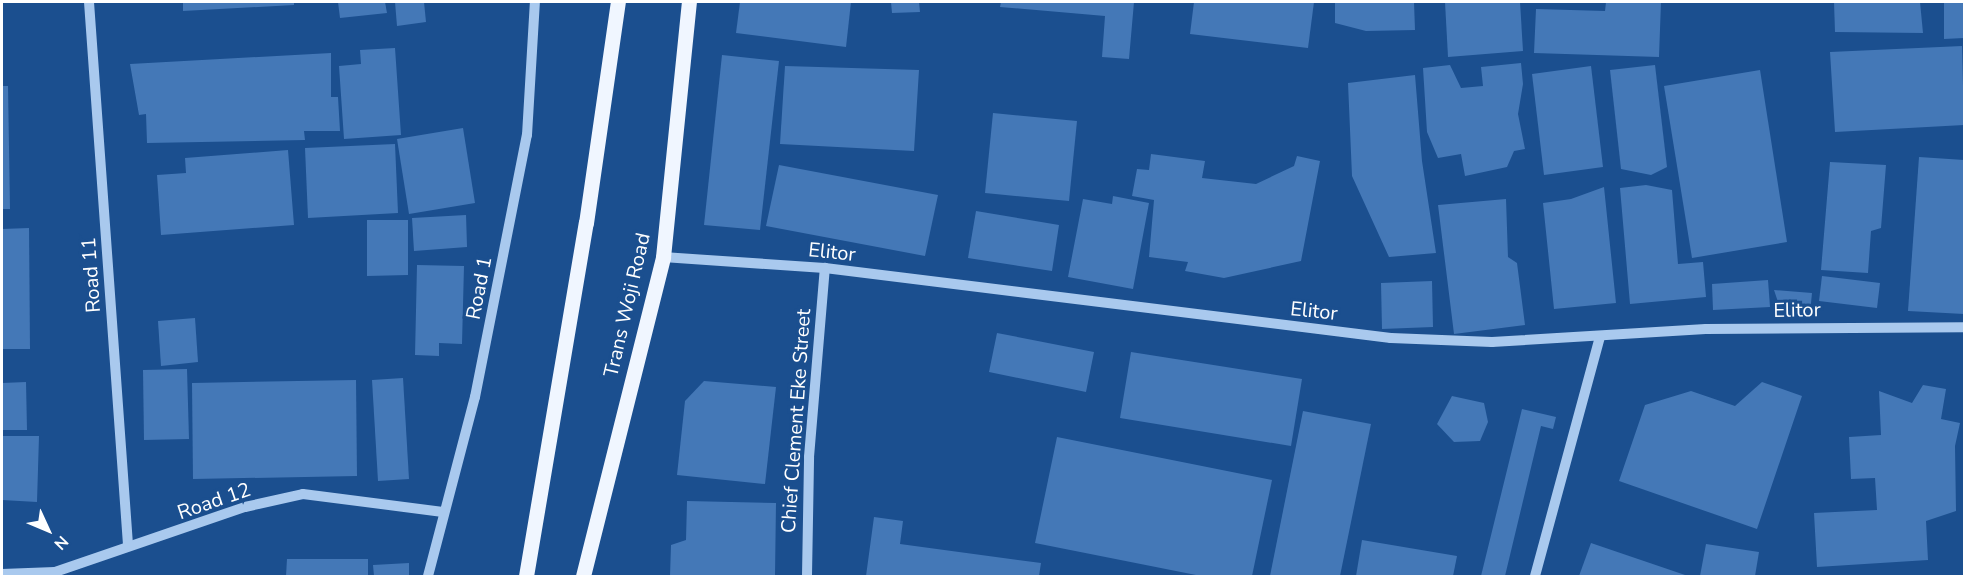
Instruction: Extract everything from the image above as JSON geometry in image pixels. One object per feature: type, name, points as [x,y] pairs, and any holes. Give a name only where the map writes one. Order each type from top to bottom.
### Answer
[{"type":"main road","points":[[526,576],[586,223],[618,2]]},
{"type":"main road","name":"Trans Woji Road","points":[[583,576],[663,257],[689,2]]},
{"type":"street","name":"Road 11","points":[[89,2],[128,546]]},
{"type":"street","name":"Road 1","points":[[428,576],[475,397],[527,135],[535,2]]},
{"type":"street","name":"Elitor","points":[[663,257],[825,268],[1391,338],[1492,342],[1706,329],[1965,327]]},
{"type":"street","name":"Chief Clement Eke Street","points":[[807,576],[809,457],[825,268]]},
{"type":"street","points":[[1535,576],[1600,337]]},
{"type":"street","name":"Road 12","points":[[2,574],[55,572],[128,546],[174,534],[245,507],[303,494],[443,513]]},
{"type":"building","points":[[183,2],[294,2],[294,5],[183,11]]},
{"type":"building","points":[[338,2],[385,2],[387,13],[340,18]]},
{"type":"building","points":[[395,2],[424,2],[426,22],[397,26]]},
{"type":"building","points":[[740,2],[851,2],[846,47],[736,33]]},
{"type":"building","points":[[891,2],[919,2],[920,12],[892,13]]},
{"type":"building","points":[[1001,2],[1134,2],[1129,59],[1102,57],[1105,16],[1000,7]]},
{"type":"building","points":[[1194,2],[1314,2],[1308,48],[1190,34]]},
{"type":"building","points":[[1335,2],[1414,2],[1415,30],[1366,31],[1335,23]]},
{"type":"building","points":[[1445,2],[1520,2],[1523,51],[1448,57]]},
{"type":"building","points":[[1606,2],[1661,2],[1659,57],[1534,53],[1536,9],[1605,11]]},
{"type":"building","points":[[1834,2],[1920,2],[1923,33],[1835,32]]},
{"type":"building","points":[[1944,2],[1964,2],[1964,38],[1944,39]]},
{"type":"building","points":[[1962,46],[1964,125],[1835,132],[1830,52]]},
{"type":"building","points":[[395,48],[401,135],[344,139],[339,66],[361,64],[360,50]]},
{"type":"building","points":[[331,53],[331,97],[338,97],[340,131],[304,131],[305,140],[147,143],[146,114],[139,115],[130,64]]},
{"type":"building","points":[[722,55],[779,61],[760,230],[704,225]]},
{"type":"building","points":[[1521,63],[1523,84],[1518,114],[1525,149],[1514,151],[1507,167],[1465,176],[1461,154],[1438,158],[1427,132],[1423,68],[1450,65],[1461,88],[1483,86],[1481,67]]},
{"type":"building","points":[[1655,65],[1667,167],[1651,175],[1621,169],[1610,70]]},
{"type":"building","points":[[785,66],[919,70],[914,151],[780,144]]},
{"type":"building","points":[[1591,66],[1603,167],[1544,175],[1532,74]]},
{"type":"building","points":[[1760,70],[1787,242],[1692,258],[1664,86]]},
{"type":"building","points":[[1415,75],[1422,161],[1436,253],[1389,257],[1352,176],[1348,83]]},
{"type":"building","points":[[2,86],[8,86],[10,209],[2,209]]},
{"type":"building","points":[[993,113],[1077,121],[1069,201],[985,193]]},
{"type":"building","points":[[463,128],[475,203],[409,214],[397,139]]},
{"type":"building","points":[[395,144],[398,213],[308,218],[305,148]]},
{"type":"building","points":[[288,150],[294,225],[161,235],[157,175],[186,173],[185,158]]},
{"type":"building","points":[[1151,154],[1205,161],[1202,178],[1256,184],[1294,166],[1297,156],[1320,161],[1301,261],[1224,278],[1185,271],[1188,262],[1149,257],[1154,200],[1132,196],[1137,169],[1149,170]]},
{"type":"building","points":[[1919,157],[1964,160],[1964,314],[1908,311]]},
{"type":"building","points":[[1830,162],[1886,165],[1881,228],[1871,231],[1868,273],[1821,270]]},
{"type":"building","points":[[779,165],[938,195],[925,256],[766,226]]},
{"type":"building","points":[[1646,185],[1672,190],[1678,264],[1703,262],[1706,297],[1630,304],[1620,188]]},
{"type":"building","points":[[1604,187],[1616,303],[1554,309],[1543,203],[1571,199]]},
{"type":"building","points":[[1113,196],[1149,203],[1133,289],[1068,277],[1083,199],[1112,204]]},
{"type":"building","points":[[1506,199],[1508,257],[1517,263],[1525,325],[1454,334],[1438,205]]},
{"type":"building","points":[[976,211],[1059,225],[1052,271],[968,258]]},
{"type":"building","points":[[466,215],[467,247],[414,251],[412,218]]},
{"type":"building","points":[[367,220],[408,220],[408,275],[367,276]]},
{"type":"building","points":[[29,228],[30,349],[2,349],[2,229]]},
{"type":"building","points":[[417,265],[464,266],[462,344],[439,343],[439,356],[415,355]]},
{"type":"building","points":[[1822,276],[1880,283],[1877,308],[1819,301]]},
{"type":"building","points":[[1768,280],[1770,307],[1713,310],[1712,284]]},
{"type":"building","points":[[1432,281],[1433,327],[1382,329],[1381,283]]},
{"type":"building","points":[[1774,290],[1812,293],[1810,313],[1781,311]]},
{"type":"building","points":[[195,318],[198,362],[161,366],[158,321]]},
{"type":"building","points":[[997,333],[1094,352],[1086,392],[989,372]]},
{"type":"building","points":[[1131,352],[1302,379],[1291,446],[1120,418]]},
{"type":"building","points":[[187,369],[189,439],[144,440],[143,370]]},
{"type":"building","points":[[403,378],[409,479],[378,481],[372,380]]},
{"type":"building","points":[[356,380],[357,476],[193,479],[192,383]]},
{"type":"building","points":[[704,381],[776,387],[765,484],[677,475],[685,401]]},
{"type":"building","points":[[26,382],[27,430],[2,430],[2,383]]},
{"type":"building","points":[[1762,382],[1802,396],[1757,529],[1619,481],[1645,405],[1691,391],[1735,406]]},
{"type":"building","points":[[1923,385],[1946,389],[1941,419],[1960,423],[1955,446],[1956,511],[1926,521],[1928,560],[1817,567],[1814,513],[1877,510],[1875,478],[1851,479],[1849,437],[1881,435],[1879,391],[1912,403]]},
{"type":"building","points":[[1452,396],[1484,403],[1488,422],[1480,441],[1454,442],[1437,424]]},
{"type":"building","points":[[1522,409],[1556,417],[1553,429],[1541,426],[1505,576],[1481,576]]},
{"type":"building","points":[[1303,411],[1371,424],[1340,576],[1270,576]]},
{"type":"building","points":[[2,436],[39,436],[37,502],[2,500]]},
{"type":"building","points":[[1057,437],[1272,480],[1252,576],[1201,576],[1035,543]]},
{"type":"building","points":[[687,501],[776,503],[775,576],[670,576],[671,545],[686,540]]},
{"type":"building","points":[[874,517],[903,521],[900,544],[1041,563],[1039,576],[866,576]]},
{"type":"building","points":[[1362,540],[1457,556],[1453,576],[1356,576]]},
{"type":"building","points":[[1591,543],[1688,576],[1579,576]]},
{"type":"building","points":[[1706,544],[1759,552],[1755,576],[1700,576]]},
{"type":"building","points":[[287,559],[368,559],[368,576],[286,576]]},
{"type":"building","points":[[409,563],[409,576],[374,576],[373,565]]}]
